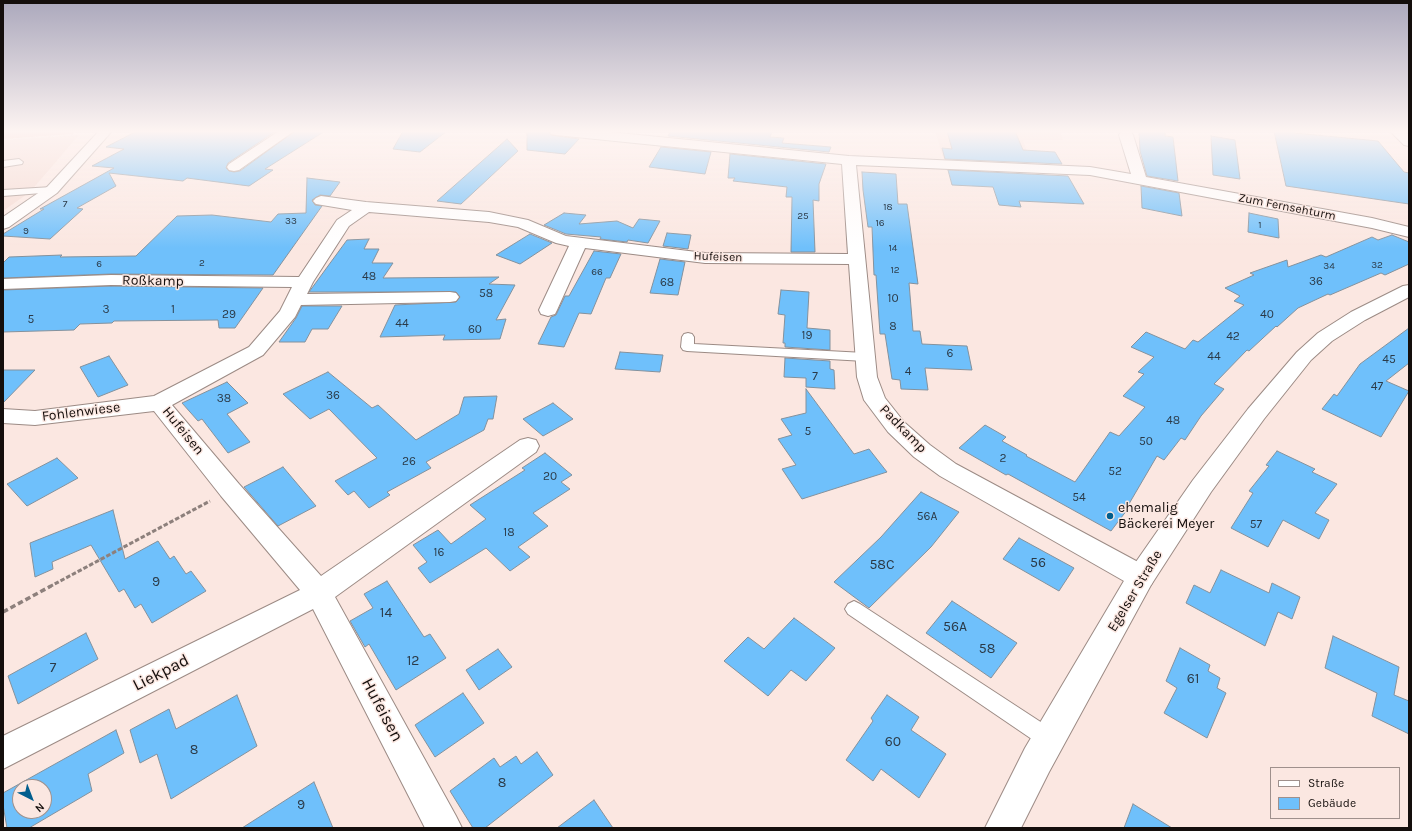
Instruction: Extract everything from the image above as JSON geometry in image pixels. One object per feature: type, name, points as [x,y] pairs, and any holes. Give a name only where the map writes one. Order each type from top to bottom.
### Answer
[{"type":"street","points":[[3,224],[52,190],[71,170]]},
{"type":"street","name":"Padkamp","points":[[850,170],[867,377],[875,400],[896,427],[922,452],[948,470],[1141,577]]},
{"type":"street","name":"Zum Fernsehturm","points":[[1063,170],[1090,171],[1409,232]]},
{"type":"street","points":[[1137,170],[1140,180]]},
{"type":"street","name":"Hufeisen","points":[[321,201],[366,207],[496,219],[522,223],[562,240],[705,258],[857,259]]},
{"type":"street","name":"Hufeisen","points":[[366,207],[342,223],[304,282],[288,313],[256,351],[159,403],[230,490],[319,593],[444,828]]},
{"type":"street","points":[[548,310],[579,243]]},
{"type":"street","name":"Roßkamp","points":[[3,284],[111,280],[304,282]]},
{"type":"street","name":"Egelser Straße","points":[[1003,828],[1037,760],[1141,577],[1202,486],[1256,414],[1304,356],[1325,337],[1358,316],[1409,290]]},
{"type":"street","points":[[296,300],[450,297]]},
{"type":"street","name":"Fohlenwiese","points":[[3,416],[35,418],[159,403]]},
{"type":"street","points":[[319,593],[528,446]]},
{"type":"street","name":"Liekpad","points":[[3,753],[319,593]]},
{"type":"lane","points":[[3,193],[52,190]]},
{"type":"lane","points":[[688,337],[687,347],[865,357]]},
{"type":"lane","points":[[854,609],[1049,739]]},
{"type":"path","points":[[3,612],[230,490]]},
{"type":"shaded area","points":[[3,170],[49,170],[30,192],[3,211]]},
{"type":"building","points":[[111,170],[228,170],[234,172],[242,170],[273,170],[249,186],[187,178],[183,181],[109,173],[116,186],[77,208],[83,209],[50,239],[3,236],[3,234],[44,209],[40,209]]},
{"type":"building","points":[[472,170],[498,170],[461,204],[437,201]]},
{"type":"building","points":[[671,170],[706,170],[705,174]]},
{"type":"building","points":[[729,170],[824,170],[819,184],[819,201],[813,200],[815,252],[791,252],[792,197],[786,197],[787,187],[733,181],[735,178],[728,178]]},
{"type":"building","points":[[948,170],[1068,176],[1084,204],[1019,201],[1021,207],[999,205],[993,187],[952,185]]},
{"type":"building","points":[[1145,170],[1177,170],[1178,181],[1147,176]]},
{"type":"building","points":[[1213,170],[1239,170],[1240,179],[1213,175]]},
{"type":"building","points":[[1282,170],[1402,170],[1404,172],[1409,173],[1409,204],[1286,186]]},
{"type":"building","points":[[862,172],[896,174],[898,204],[907,204],[918,284],[909,283],[913,331],[920,331],[922,344],[967,346],[972,370],[925,368],[928,390],[901,389],[900,380],[892,379],[885,334],[880,334],[876,275],[874,275],[872,227],[868,227]]},
{"type":"building","points":[[307,178],[340,182],[330,196],[320,195],[312,200],[315,205],[322,206],[273,275],[111,274],[3,278],[3,263],[9,257],[62,255],[60,257],[136,256],[177,216],[212,215],[271,222],[278,214],[306,213]]},
{"type":"building","points":[[1141,186],[1179,193],[1182,216],[1142,208]]},
{"type":"building","points":[[564,213],[586,215],[579,224],[617,221],[633,228],[639,219],[660,221],[648,243],[628,240],[627,242],[600,239],[601,237],[566,234],[544,225]]},
{"type":"building","points":[[1249,213],[1278,219],[1279,238],[1248,232]]},
{"type":"building","points":[[667,233],[691,235],[688,249],[663,246]]},
{"type":"building","points":[[530,234],[552,243],[520,264],[496,255]]},
{"type":"building","points":[[1392,235],[1409,242],[1409,264],[1385,275],[1381,273],[1330,295],[1328,294],[1298,308],[1249,351],[1247,350],[1214,384],[1224,389],[1201,416],[1185,440],[1181,438],[1164,460],[1157,456],[1126,509],[1127,510],[1111,531],[959,448],[985,425],[1006,437],[1002,441],[1027,455],[1026,456],[1075,482],[1110,432],[1119,436],[1145,407],[1123,396],[1144,374],[1138,372],[1154,357],[1131,347],[1146,332],[1185,349],[1193,340],[1198,342],[1244,305],[1234,301],[1240,296],[1225,288],[1254,275],[1250,273],[1287,260],[1288,267],[1321,255],[1326,257],[1372,237],[1378,240]]},
{"type":"building","points":[[369,239],[364,249],[379,249],[372,263],[393,263],[383,278],[499,277],[489,284],[515,285],[496,320],[506,319],[500,339],[443,340],[445,335],[380,337],[395,305],[456,302],[460,297],[456,292],[309,292],[347,240]]},
{"type":"building","points":[[594,251],[621,254],[610,278],[606,278],[591,314],[579,313],[564,347],[538,344],[551,317],[556,315],[565,296],[569,296]]},
{"type":"building","points":[[660,259],[685,262],[678,295],[650,293]]},
{"type":"building","points":[[111,286],[263,288],[235,328],[219,328],[218,320],[114,321],[112,323],[80,324],[74,330],[3,332],[3,290]]},
{"type":"building","points":[[781,290],[809,292],[807,328],[830,330],[830,350],[785,347],[785,343],[783,343],[785,315],[778,314]]},
{"type":"building","points":[[302,306],[342,306],[328,329],[312,329],[305,342],[279,342],[296,318]]},
{"type":"building","points":[[1409,328],[1409,363],[1386,381],[1409,391],[1381,437],[1322,409],[1334,394],[1337,396],[1360,364]]},
{"type":"building","points":[[620,352],[663,355],[660,372],[615,369]]},
{"type":"building","points":[[109,356],[128,385],[98,397],[80,367]]},
{"type":"building","points":[[785,358],[830,361],[830,369],[834,370],[835,389],[806,387],[806,378],[784,377]]},
{"type":"building","points":[[3,370],[35,370],[3,403]]},
{"type":"building","points":[[328,372],[372,408],[378,405],[416,440],[459,414],[464,397],[497,396],[493,419],[488,419],[484,430],[426,462],[431,468],[387,492],[390,495],[369,508],[354,491],[348,495],[335,481],[377,458],[329,409],[310,419],[283,394]]},
{"type":"building","points":[[227,382],[248,403],[227,414],[250,442],[228,453],[202,419],[198,421],[182,403]]},
{"type":"building","points":[[806,389],[854,454],[869,449],[887,472],[802,499],[782,469],[796,465],[778,439],[792,435],[781,419],[806,413]]},
{"type":"building","points":[[553,403],[573,419],[543,436],[523,419]]},
{"type":"building","points":[[1277,451],[1315,469],[1312,472],[1337,484],[1315,513],[1329,520],[1319,539],[1283,520],[1268,547],[1231,528],[1253,493],[1249,491],[1269,466],[1266,465]]},
{"type":"building","points":[[545,453],[572,475],[561,482],[570,489],[533,513],[548,526],[518,547],[530,557],[510,571],[486,548],[430,583],[418,568],[427,562],[413,545],[438,530],[451,544],[486,519],[470,505],[525,470],[522,468]]},
{"type":"building","points":[[57,458],[78,478],[27,506],[7,484]]},
{"type":"building","points":[[283,467],[316,506],[278,526],[244,487]]},
{"type":"building","points":[[921,492],[959,512],[931,547],[869,608],[834,582],[881,537]]},
{"type":"building","points":[[113,510],[125,559],[158,541],[170,559],[174,556],[186,574],[191,571],[206,591],[152,623],[141,604],[135,608],[124,589],[119,592],[91,545],[52,562],[53,569],[35,577],[30,543]]},
{"type":"building","points":[[1019,538],[1074,568],[1059,591],[1003,559]]},
{"type":"building","points":[[1221,570],[1269,593],[1272,583],[1300,597],[1292,619],[1278,612],[1265,646],[1186,603],[1194,585],[1210,593]]},
{"type":"building","points":[[387,581],[424,637],[430,634],[446,658],[396,690],[369,644],[365,647],[350,621],[373,608],[364,594]]},
{"type":"building","points":[[952,601],[1017,643],[991,678],[926,633]]},
{"type":"building","points":[[794,618],[835,648],[806,681],[791,670],[768,696],[724,661],[748,637],[764,649]]},
{"type":"building","points":[[86,633],[98,659],[18,704],[8,676]]},
{"type":"building","points":[[1333,636],[1399,667],[1394,695],[1409,701],[1409,734],[1372,716],[1377,693],[1325,668]]},
{"type":"building","points":[[1180,648],[1210,665],[1208,671],[1220,678],[1217,688],[1226,693],[1207,738],[1164,713],[1177,688],[1166,681]]},
{"type":"building","points":[[498,649],[512,667],[479,690],[466,670]]},
{"type":"building","points":[[463,693],[484,723],[435,757],[415,725]]},
{"type":"building","points":[[237,695],[257,746],[171,799],[157,754],[140,763],[130,730],[169,709],[176,729]]},
{"type":"building","points":[[887,695],[919,717],[911,730],[946,754],[919,798],[881,769],[873,781],[846,760],[873,721],[871,718]]},
{"type":"building","points":[[116,730],[124,753],[88,774],[92,791],[52,814],[52,779],[28,779]]},
{"type":"building","points":[[537,752],[553,775],[485,828],[473,828],[450,791],[494,758],[500,767],[516,756],[521,764]]},
{"type":"building","points":[[314,782],[333,828],[242,828]]},
{"type":"building","points":[[12,788],[12,819],[44,819],[29,828],[7,828],[3,805],[3,793]]},
{"type":"building","points":[[594,800],[613,828],[557,828]]},
{"type":"building","points":[[1133,804],[1172,828],[1124,828]]},
{"type":"place","name":"ehemalig Bäckerei Meyer","points":[[1110,516]]}]
